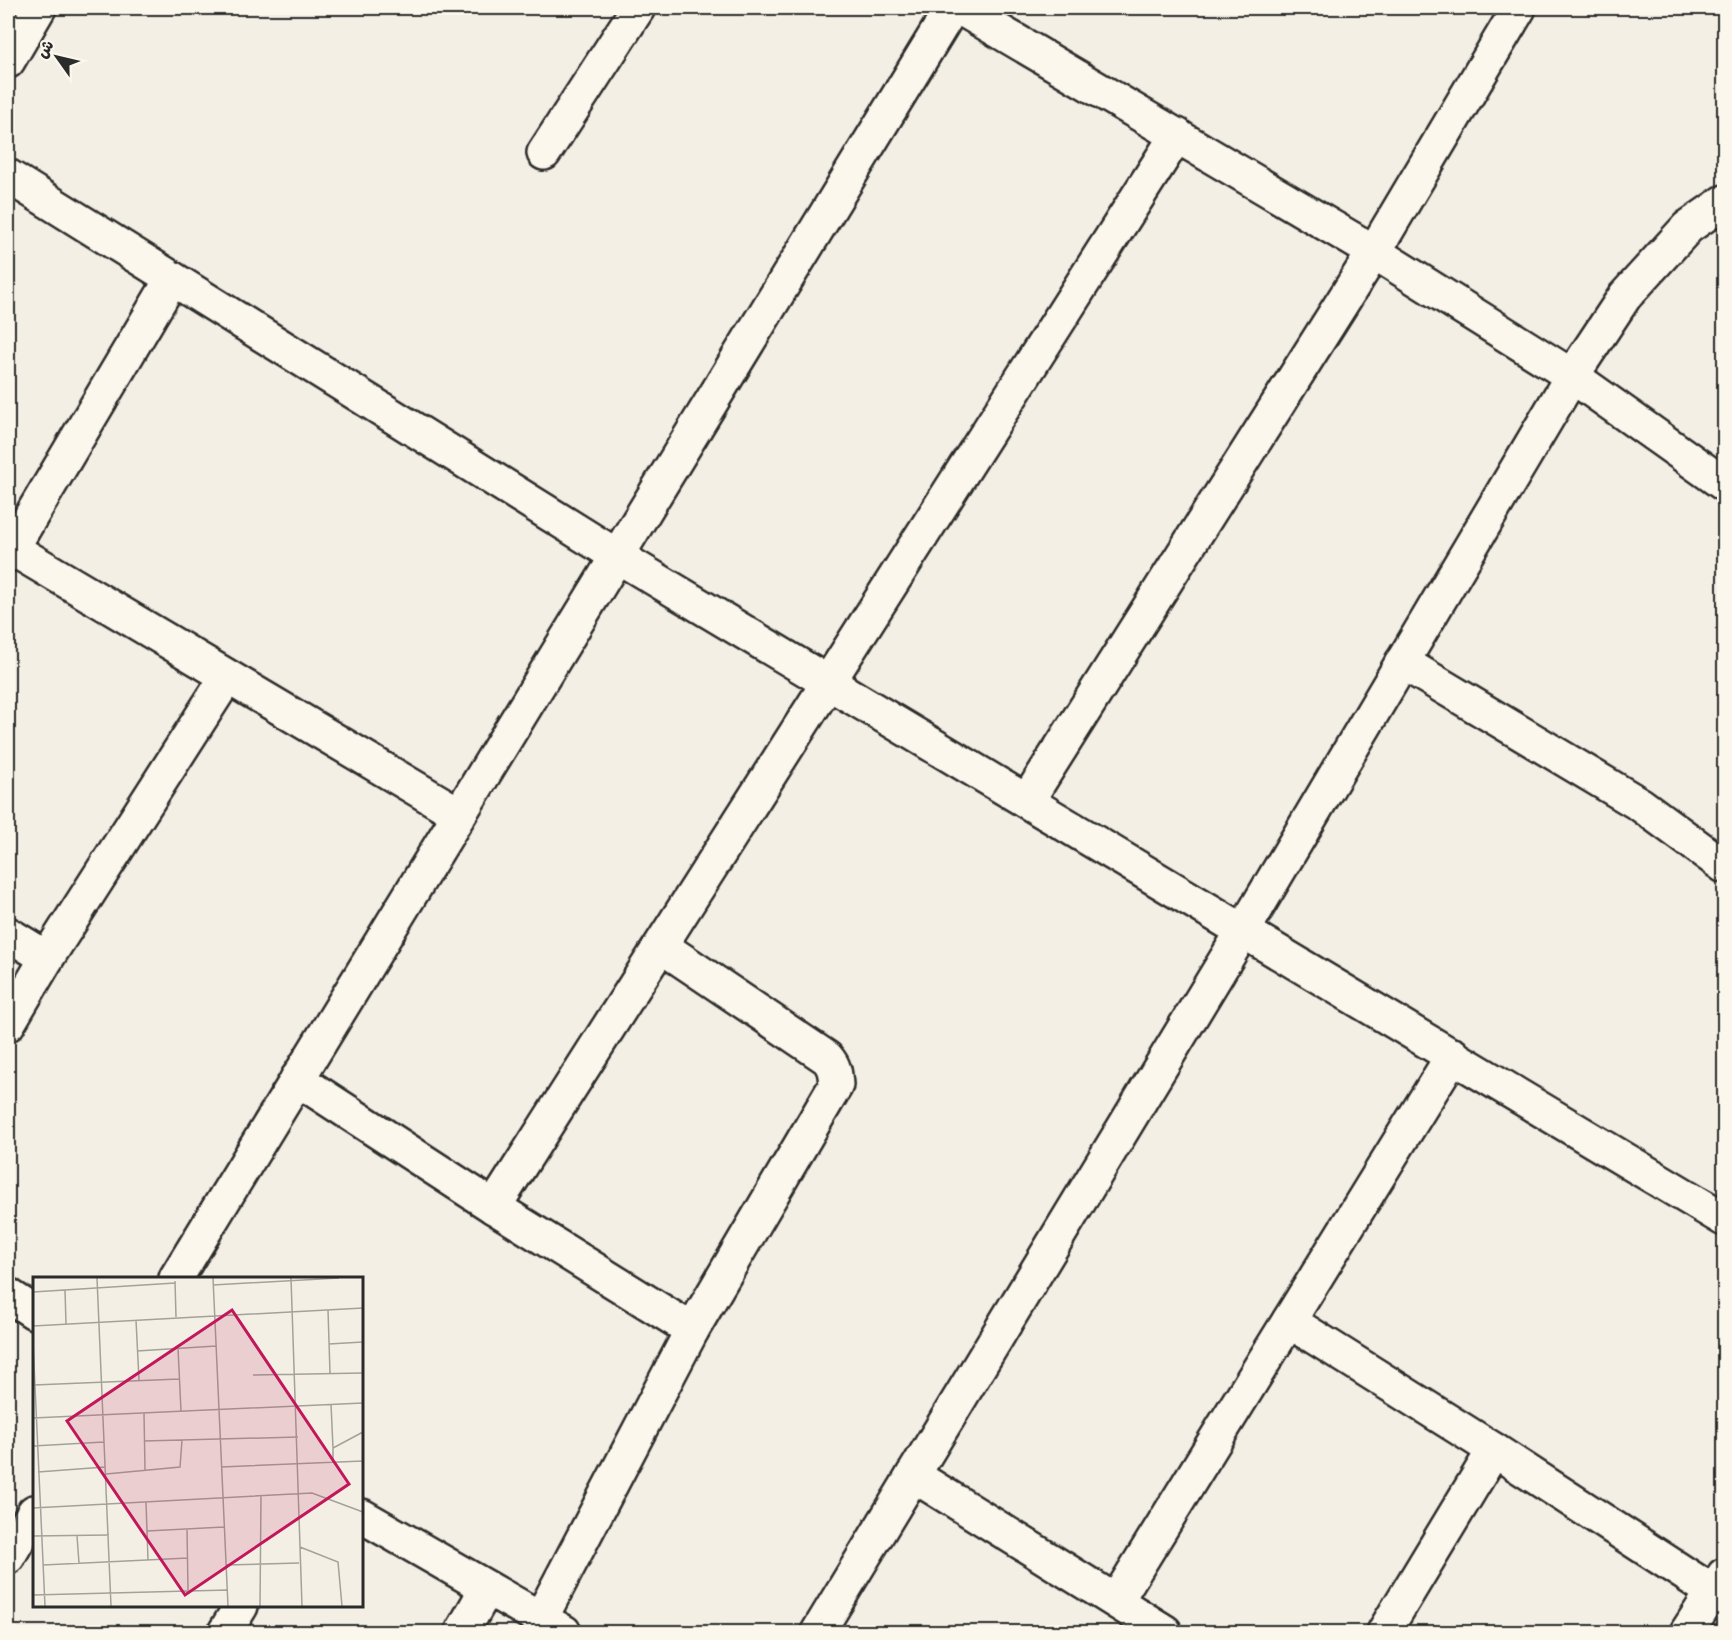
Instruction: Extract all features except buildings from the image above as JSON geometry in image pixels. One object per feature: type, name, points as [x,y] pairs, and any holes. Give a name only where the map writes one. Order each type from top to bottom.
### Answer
[{"type":"street","points":[[8,61],[39,8]]},
{"type":"street","points":[[544,153],[638,8]]},
{"type":"street","points":[[177,1277],[952,8]]},
{"type":"street","points":[[960,8],[1374,252],[1572,376],[1725,484]]},
{"type":"street","points":[[1027,801],[1374,252],[1510,11]]},
{"type":"street","points":[[494,1207],[1177,135]]},
{"type":"street","points":[[8,176],[617,556],[1243,931],[1721,1210]]},
{"type":"street","points":[[818,1632],[1243,931],[1572,376],[1625,296],[1688,227],[1725,202]]},
{"type":"street","points":[[172,279],[10,551],[459,814]]},
{"type":"street","points":[[1402,662],[1641,805],[1725,866]]},
{"type":"street","points":[[8,1023],[47,958],[227,677]]},
{"type":"street","points":[[8,934],[47,958]]},
{"type":"street","points":[[363,1517],[552,1625],[692,1330],[836,1085],[833,1064],[827,1058],[661,946]]},
{"type":"street","points":[[1116,1601],[1453,1055]]},
{"type":"street","points":[[297,1078],[494,1207],[692,1330]]},
{"type":"street","points":[[8,1295],[33,1311]]},
{"type":"street","points":[[1289,1321],[1494,1450],[1719,1583],[1687,1632]]},
{"type":"street","points":[[1384,1632],[1494,1450]]},
{"type":"street","points":[[913,1474],[1165,1632]]},
{"type":"street","points":[[8,1557],[33,1514]]},
{"type":"street","points":[[462,1632],[487,1588]]},
{"type":"street","points":[[225,1632],[240,1607]]}]
